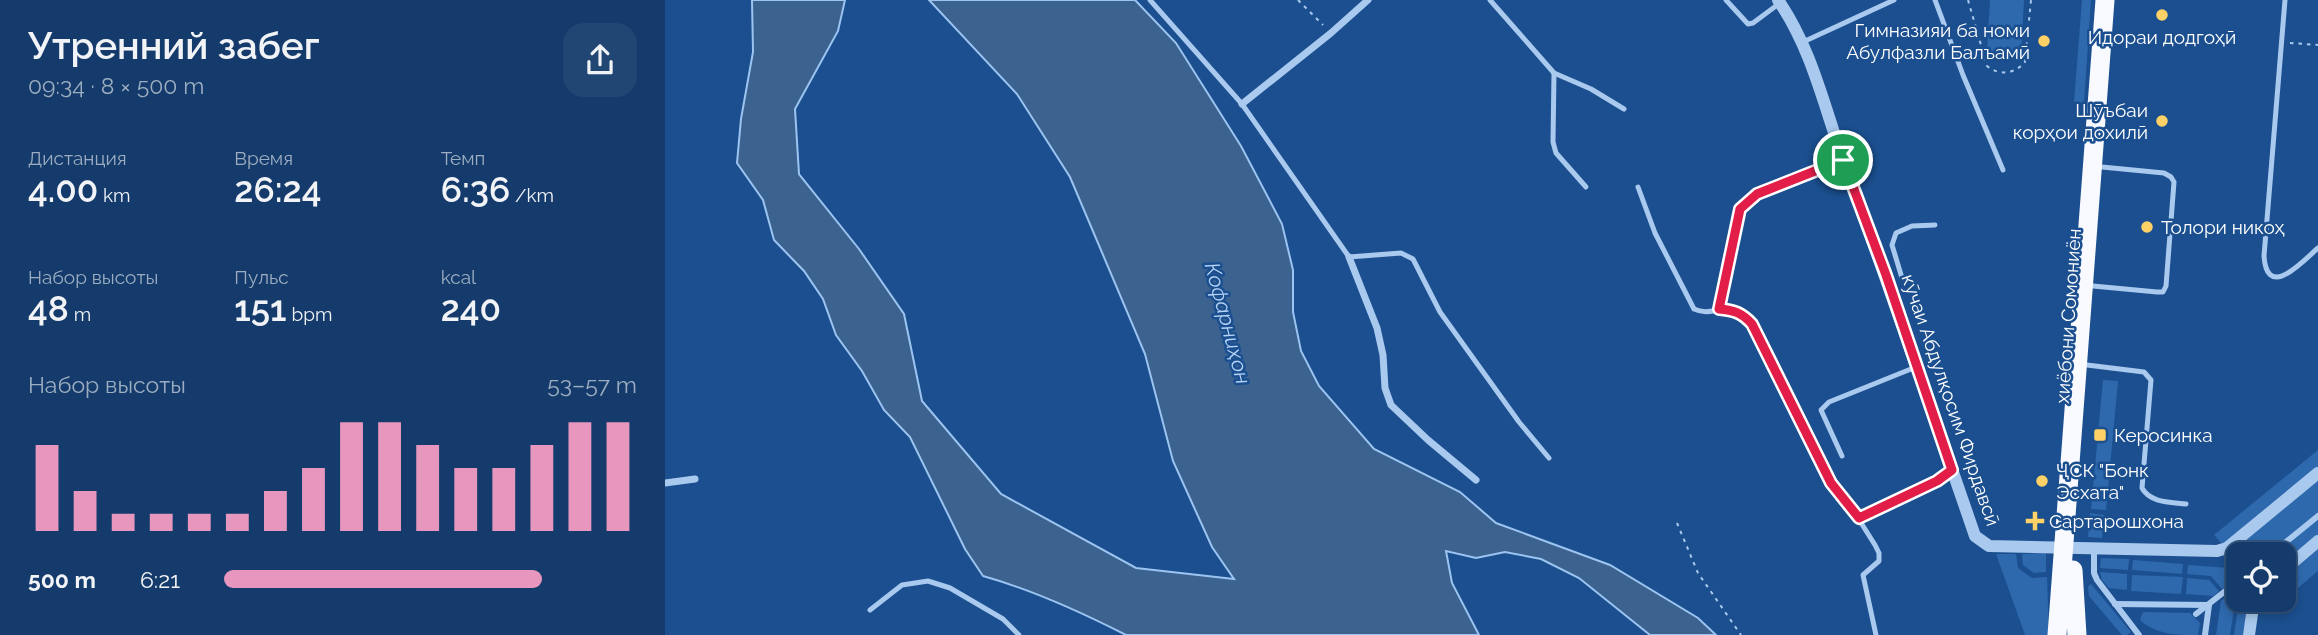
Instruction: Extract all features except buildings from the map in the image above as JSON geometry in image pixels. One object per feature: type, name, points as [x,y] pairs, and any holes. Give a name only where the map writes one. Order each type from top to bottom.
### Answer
[{"type":"highway","name":"хиёбони Сомониён","points":[[2077,635],[2068,596],[2067,548],[2105,0]]},
{"type":"highway","name":"хиёбони Сомониён","points":[[2067,548],[2087,365],[2115,0]]},
{"type":"highway","points":[[2057,635],[2068,596]]},
{"type":"highway","points":[[2068,596],[2093,635]]},
{"type":"street","points":[[1242,104],[1368,0]]},
{"type":"street","name":"кӯчаи Абдулқосим Фирдавсӣ","points":[[1779,2],[1811,61],[1975,536],[1989,546],[2067,548]]},
{"type":"street","points":[[1349,257],[1377,328],[1383,355],[1385,388],[1391,405],[1476,480]]},
{"type":"street","points":[[2234,542],[2318,474]]},
{"type":"street","points":[[665,483],[695,479]]},
{"type":"street","points":[[2286,542],[2318,516]]},
{"type":"street","points":[[2296,560],[2318,541]]},
{"type":"street","points":[[2067,548],[2217,551],[2226,548]]},
{"type":"street","points":[[2094,550],[2096,577],[2139,635]]},
{"type":"street","points":[[2196,614],[2226,591]]},
{"type":"street","points":[[2115,604],[2209,605]]},
{"type":"street","points":[[2205,635],[2209,605]]},
{"type":"street","points":[[2249,635],[2252,612]]},
{"type":"lane","points":[[1150,0],[1242,104],[1349,257],[1401,253],[1413,259],[1440,312],[1518,422],[1549,458]]},
{"type":"lane","points":[[1490,0],[1554,73],[1591,89],[1624,109]]},
{"type":"lane","points":[[1726,0],[1748,24],[1779,2]]},
{"type":"lane","points":[[1803,42],[1894,0]]},
{"type":"lane","points":[[1935,0],[1962,75],[2003,170]]},
{"type":"lane","points":[[2285,0],[2264,256],[2267,272],[2274,277],[2285,275],[2318,248]]},
{"type":"lane","points":[[1554,73],[1553,142],[1556,153],[1586,187]]},
{"type":"lane","points":[[2092,286],[2163,292],[2166,286],[2174,182],[2164,173],[2102,167]]},
{"type":"lane","points":[[1638,187],[1655,233],[1693,309],[1701,312],[1733,310],[1752,324],[1831,483],[1859,518],[1879,553],[1879,561],[1863,575],[1876,635]]},
{"type":"lane","points":[[1902,278],[1892,245],[1896,233],[1912,226],[1935,225]]},
{"type":"lane","points":[[2087,365],[2144,372],[2149,375],[2151,380],[2142,488],[2146,496],[2154,499],[2186,504]]},
{"type":"lane","points":[[1842,456],[1821,410],[1829,402],[1916,367]]},
{"type":"lane","points":[[870,610],[902,585],[928,581],[950,588],[1003,619],[1019,635]]},
{"type":"path","points":[[1298,0],[1331,33]]},
{"type":"path","points":[[1968,0],[1987,66],[2004,73],[2017,70],[2025,62],[2031,0]]},
{"type":"path","points":[[2282,42],[2318,45]]},
{"type":"path","points":[[1719,309],[1740,209],[1757,194],[1843,160]]},
{"type":"path","points":[[1859,518],[1937,481],[1952,470]]},
{"type":"path","points":[[1677,523],[1698,573],[1741,635]]},
{"type":"shaded area","points":[[1990,0],[2024,0],[2021,53],[1987,51]]},
{"type":"shaded area","points":[[2082,0],[2091,0],[2084,103],[2074,102]]},
{"type":"shaded area","points":[[2103,380],[2118,381],[2106,510],[2091,509]]},
{"type":"shaded area","points":[[2318,450],[2318,571],[2296,590],[2296,542],[2226,542],[2226,548],[2214,535]]},
{"type":"shaded area","points":[[2090,513],[2104,515],[2102,538],[2088,537]]},
{"type":"shaded area","points":[[2046,553],[2046,572],[2034,573],[2023,565],[2022,554]]},
{"type":"shaded area","points":[[1996,554],[2016,554],[2018,568],[2032,578],[2047,577],[2049,635],[2025,635]]},
{"type":"shaded area","points":[[2101,558],[2129,559],[2128,570],[2100,568]]},
{"type":"shaded area","points":[[2133,560],[2183,564],[2182,574],[2132,570]]},
{"type":"shaded area","points":[[2188,565],[2226,568],[2226,586],[2222,589],[2211,576],[2187,574]]},
{"type":"shaded area","points":[[2100,572],[2127,574],[2127,590],[2109,588],[2102,580]]},
{"type":"shaded area","points":[[2132,575],[2183,577],[2181,594],[2131,591]]},
{"type":"shaded area","points":[[2187,578],[2209,580],[2219,591],[2213,596],[2186,594]]},
{"type":"shaded area","points":[[2091,584],[2131,632],[2122,635],[2089,596],[2088,587]]},
{"type":"shaded area","points":[[2226,599],[2226,612],[2234,612],[2230,635],[2216,635],[2221,601]]},
{"type":"shaded area","points":[[2143,612],[2190,613],[2200,623],[2198,635],[2174,634],[2153,629],[2140,620]]},
{"type":"shaded area","points":[[2237,612],[2246,612],[2243,635],[2234,635]]},
{"type":"water","name":"Кофарниҳон","points":[[752,0],[845,0],[838,31],[795,109],[799,174],[859,249],[904,314],[922,401],[1001,494],[1136,568],[1234,579],[1212,547],[1173,461],[1145,354],[1070,177],[1017,94],[929,0],[1135,0],[1176,43],[1241,146],[1282,224],[1293,270],[1293,312],[1301,351],[1319,386],[1374,449],[1460,492],[1496,523],[1610,565],[1698,618],[1716,635],[1650,635],[1579,578],[1541,559],[1505,552],[1476,558],[1446,551],[1452,583],[1479,635],[1126,635],[1056,602],[983,576],[965,549],[910,437],[884,410],[862,371],[836,335],[823,299],[804,271],[774,240],[763,200],[737,163],[741,119],[753,52]]},
{"type":"place","name":"Идораи додгоҳӣ","points":[[2162,15]]},
{"type":"place","name":"Гимназияи ба номи Абулфазли Балъамӣ","points":[[2044,41]]},
{"type":"place","name":"Шӯъбаи корҳои дохилӣ","points":[[2162,121]]},
{"type":"place","name":"Толори никоҳ","points":[[2147,227]]},
{"type":"place","name":"Керосинка","points":[[2100,435]]},
{"type":"place","name":"ҶСК \"Бонк Эсхата\"","points":[[2042,481]]},
{"type":"place","name":"Сартарошхона","points":[[2035,521]]},
{"type":"route","points":[[1843,160],[1886,275],[1952,470],[1937,481],[1859,518],[1831,483],[1752,324],[1733,310],[1719,309],[1740,209],[1757,194],[1843,160]]}]
